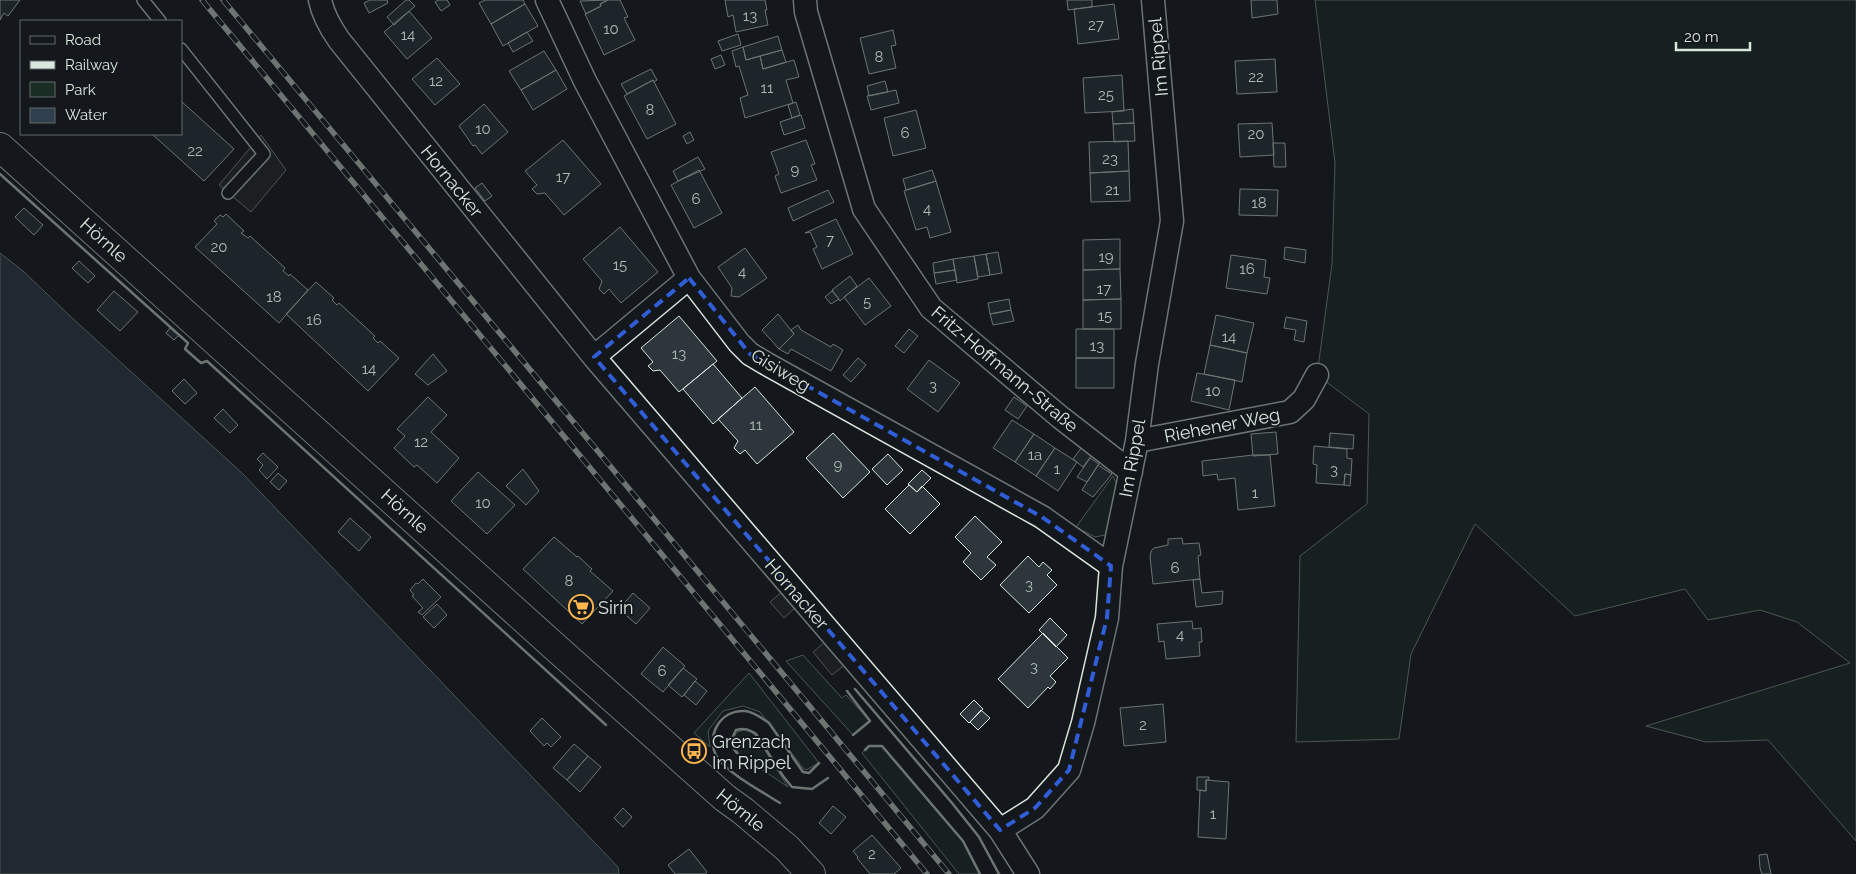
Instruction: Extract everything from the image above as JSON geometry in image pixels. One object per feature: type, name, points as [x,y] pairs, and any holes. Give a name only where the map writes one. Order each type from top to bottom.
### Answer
[{"type":"main road","name":"Hörnle","points":[[0,146],[584,673],[726,798],[787,848],[811,874]]},
{"type":"street","name":"Hornacker","points":[[320,0],[322,10],[329,25],[339,40],[594,357],[1000,830]]},
{"type":"street","name":"Gisiweg","points":[[547,0],[585,82],[689,278],[750,354],[1042,517],[1111,566]]},
{"type":"street","name":"Fritz-Hoffmann-Straße","points":[[805,0],[806,12],[864,209],[931,308],[1060,417],[1131,472]]},
{"type":"street","name":"Im Rippel","points":[[1000,830],[1035,808],[1070,770],[1083,723],[1107,618],[1111,566],[1137,442],[1147,364],[1172,221],[1153,0]]},
{"type":"street","points":[[594,357],[689,278]]},
{"type":"street","name":"Riehener Weg","points":[[1137,442],[1290,412],[1304,398],[1317,375]]},
{"type":"street","points":[[1000,830],[1028,874]]},
{"type":"lane","points":[[143,0],[159,20]]},
{"type":"lane","points":[[182,50],[264,154],[228,193]]},
{"type":"highlighted area","points":[[689,278],[750,354],[1042,517],[1111,566],[1107,618],[1069,770],[1035,808],[1000,830],[594,357]]},
{"type":"green space","points":[[1315,0],[1856,0],[1856,841],[1768,740],[1706,742],[1646,726],[1850,663],[1797,622],[1760,610],[1708,620],[1685,589],[1575,616],[1475,524],[1411,654],[1399,739],[1296,742],[1300,556],[1367,504],[1369,414],[1317,375],[1332,264],[1335,163]]},
{"type":"green space","points":[[1113,476],[1118,487],[1110,529],[1105,535],[1095,537],[1076,527]]},
{"type":"green space","points":[[803,655],[842,698],[846,695],[870,721],[853,735],[786,661]]},
{"type":"green space","points":[[749,673],[819,763],[806,770],[803,768],[760,712],[743,706],[723,711],[708,731],[710,747],[694,733]]},
{"type":"green space","points":[[744,730],[756,736],[788,787],[739,754],[733,743],[734,737],[737,732]]},
{"type":"green space","points":[[869,746],[882,746],[963,841],[980,874],[959,874],[862,753]]},
{"type":"shaded area","points":[[261,135],[286,170],[251,212],[219,185]]},
{"type":"shaded area","points":[[784,590],[797,606],[784,618],[770,602]]},
{"type":"shaded area","points":[[826,641],[846,664],[832,675],[813,652]]},
{"type":"water","points":[[0,253],[23,271],[242,473],[618,867],[619,874],[0,874]]},
{"type":"building","points":[[0,0],[20,0],[8,16],[4,13],[0,20]]},
{"type":"building","points":[[370,0],[387,0],[388,3],[369,13],[364,3]]},
{"type":"building","points":[[406,0],[409,0],[415,6],[394,25],[387,17]]},
{"type":"building","points":[[447,0],[450,5],[441,11],[435,2]]},
{"type":"building","points":[[485,0],[523,0],[525,4],[491,24],[479,3]]},
{"type":"building","points":[[608,0],[620,0],[628,17],[624,18],[635,40],[604,55],[585,14]]},
{"type":"building","points":[[608,0],[586,14],[580,1]]},
{"type":"building","points":[[725,0],[765,0],[768,25],[736,32],[733,15],[728,17]]},
{"type":"building","points":[[1067,0],[1092,0],[1092,7],[1068,10]]},
{"type":"building","points":[[1251,0],[1277,0],[1278,14],[1252,18]]},
{"type":"building","points":[[525,4],[538,26],[503,46],[491,24]]},
{"type":"building","points":[[1114,4],[1119,39],[1078,44],[1074,9]]},
{"type":"building","points":[[409,11],[432,38],[407,59],[384,32]]},
{"type":"building","points":[[893,30],[896,45],[891,46],[896,68],[869,74],[860,38]]},
{"type":"building","points":[[527,32],[533,41],[513,52],[508,43]]},
{"type":"building","points":[[738,34],[741,45],[722,51],[718,41]]},
{"type":"building","points":[[778,36],[782,50],[746,60],[743,47]]},
{"type":"building","points":[[743,47],[746,60],[760,56],[763,69],[794,60],[799,77],[786,80],[793,103],[745,118],[740,98],[748,95],[739,66],[736,67],[732,51]]},
{"type":"building","points":[[782,50],[786,62],[763,69],[760,56]]},
{"type":"building","points":[[544,51],[556,70],[521,90],[509,71]]},
{"type":"building","points":[[721,55],[725,65],[715,69],[711,59]]},
{"type":"building","points":[[437,58],[460,84],[435,105],[412,79]]},
{"type":"building","points":[[1275,59],[1277,92],[1237,94],[1235,61]]},
{"type":"building","points":[[651,69],[657,80],[654,82],[653,80],[627,94],[621,84]]},
{"type":"building","points":[[556,70],[567,89],[533,110],[521,90]]},
{"type":"building","points":[[1122,75],[1124,111],[1085,113],[1083,78]]},
{"type":"building","points":[[653,80],[676,124],[647,139],[624,96]]},
{"type":"building","points":[[885,81],[888,92],[869,96],[867,86]]},
{"type":"building","points":[[896,90],[899,103],[871,110],[867,96]]},
{"type":"building","points":[[182,102],[234,149],[204,181],[153,135],[182,135]]},
{"type":"building","points":[[796,102],[800,115],[792,118],[788,105]]},
{"type":"building","points":[[484,104],[508,132],[482,154],[475,145],[473,146],[459,126]]},
{"type":"building","points":[[1133,109],[1134,123],[1113,124],[1112,112]]},
{"type":"building","points":[[916,110],[926,148],[893,156],[884,118]]},
{"type":"building","points":[[801,115],[805,128],[784,135],[780,122]]},
{"type":"building","points":[[1134,123],[1135,141],[1114,142],[1113,124]]},
{"type":"building","points":[[1272,123],[1274,155],[1240,157],[1238,124]]},
{"type":"building","points":[[690,132],[694,140],[687,144],[683,136]]},
{"type":"building","points":[[563,140],[601,184],[564,215],[545,193],[537,194],[532,189],[537,185],[525,171]]},
{"type":"building","points":[[806,140],[815,164],[811,165],[817,180],[781,193],[775,176],[779,174],[771,152]]},
{"type":"building","points":[[1128,141],[1129,171],[1090,173],[1089,142]]},
{"type":"building","points":[[1273,143],[1285,143],[1286,167],[1274,167]]},
{"type":"building","points":[[698,157],[705,169],[678,181],[673,171]]},
{"type":"building","points":[[699,170],[722,213],[694,228],[671,185]]},
{"type":"building","points":[[932,170],[936,181],[906,190],[903,179]]},
{"type":"building","points":[[1129,171],[1130,201],[1091,202],[1090,173]]},
{"type":"building","points":[[936,181],[951,232],[930,238],[927,227],[916,230],[904,191]]},
{"type":"building","points":[[482,183],[492,196],[485,201],[475,188]]},
{"type":"building","points":[[1240,189],[1278,190],[1277,216],[1239,215]]},
{"type":"building","points":[[828,190],[834,202],[793,221],[788,208]]},
{"type":"building","points":[[24,208],[43,225],[34,235],[15,217]]},
{"type":"building","points":[[226,214],[244,231],[241,233],[248,238],[250,236],[285,268],[283,271],[289,276],[290,274],[308,290],[279,323],[195,247],[217,224],[214,221],[220,215],[223,217]]},
{"type":"building","points":[[836,219],[853,254],[822,269],[813,249],[817,247],[810,232],[805,233]]},
{"type":"building","points":[[620,227],[658,272],[621,303],[609,289],[604,294],[599,289],[602,281],[583,259]]},
{"type":"building","points":[[1120,239],[1120,269],[1083,270],[1083,240]]},
{"type":"building","points":[[1285,247],[1306,250],[1305,263],[1284,259]]},
{"type":"building","points":[[745,248],[767,278],[739,297],[731,296],[732,288],[718,267]]},
{"type":"building","points":[[998,252],[1002,273],[990,275],[986,254]]},
{"type":"building","points":[[986,254],[990,275],[978,277],[974,256]]},
{"type":"building","points":[[1231,255],[1266,260],[1264,277],[1270,278],[1267,294],[1226,288]]},
{"type":"building","points":[[974,256],[978,279],[957,283],[953,259]]},
{"type":"building","points":[[953,259],[955,270],[934,273],[933,263]]},
{"type":"building","points":[[79,261],[95,276],[88,283],[72,268]]},
{"type":"building","points":[[1120,269],[1121,299],[1083,300],[1083,270]]},
{"type":"building","points":[[955,270],[957,280],[936,284],[934,273]]},
{"type":"building","points":[[850,276],[857,286],[840,301],[832,290]]},
{"type":"building","points":[[869,278],[891,306],[865,325],[844,297]]},
{"type":"building","points":[[316,282],[334,298],[332,300],[337,305],[339,303],[375,336],[373,338],[378,343],[380,341],[399,358],[368,391],[286,314]]},
{"type":"building","points":[[114,291],[138,312],[120,331],[97,310]]},
{"type":"building","points":[[832,291],[839,299],[831,304],[825,297]]},
{"type":"building","points":[[1009,299],[1011,310],[990,314],[988,303]]},
{"type":"building","points":[[1121,299],[1121,329],[1083,329],[1083,300]]},
{"type":"building","points":[[1011,310],[1014,321],[993,325],[990,314]]},
{"type":"building","points":[[778,314],[794,334],[779,349],[762,330]]},
{"type":"building","points":[[1216,315],[1254,323],[1247,353],[1210,345]]},
{"type":"building","points":[[679,316],[717,361],[679,392],[660,370],[653,371],[648,366],[653,362],[641,348]]},
{"type":"building","points":[[1286,317],[1307,321],[1304,342],[1294,340],[1296,330],[1284,328]]},
{"type":"building","points":[[798,325],[801,330],[831,347],[833,344],[843,350],[831,371],[791,349],[788,354],[779,349],[794,334],[791,330]]},
{"type":"building","points":[[170,328],[179,335],[174,340],[166,333]]},
{"type":"building","points":[[909,329],[918,336],[904,353],[895,346]]},
{"type":"building","points":[[1076,329],[1114,329],[1114,358],[1076,358]]},
{"type":"building","points":[[1210,345],[1247,353],[1242,382],[1204,374]]},
{"type":"building","points":[[433,354],[447,371],[428,385],[415,374]]},
{"type":"building","points":[[858,358],[866,365],[851,382],[843,375]]},
{"type":"building","points":[[1076,358],[1114,358],[1114,388],[1076,388]]},
{"type":"building","points":[[929,360],[960,383],[938,412],[907,389]]},
{"type":"building","points":[[713,364],[742,398],[713,424],[683,389]]},
{"type":"building","points":[[1197,373],[1235,380],[1229,410],[1191,401]]},
{"type":"building","points":[[184,379],[197,393],[185,404],[172,391]]},
{"type":"building","points":[[755,387],[794,432],[757,464],[745,450],[740,454],[734,448],[738,441],[718,419]]},
{"type":"building","points":[[428,397],[447,415],[431,432],[459,458],[437,483],[417,465],[414,467],[394,448],[405,436],[397,429]]},
{"type":"building","points":[[1014,397],[1027,406],[1018,419],[1005,410]]},
{"type":"building","points":[[223,409],[238,425],[230,433],[214,418]]},
{"type":"building","points":[[1012,420],[1034,434],[1015,462],[993,448]]},
{"type":"building","points":[[1276,432],[1278,454],[1253,456],[1251,434]]},
{"type":"building","points":[[833,433],[870,472],[843,498],[806,458]]},
{"type":"building","points":[[1330,433],[1354,435],[1353,449],[1329,447]]},
{"type":"building","points":[[1034,434],[1055,448],[1036,476],[1015,462]]},
{"type":"building","points":[[1314,446],[1347,449],[1347,458],[1352,459],[1351,475],[1345,474],[1344,485],[1316,483],[1317,465],[1313,464]]},
{"type":"building","points":[[1082,447],[1092,455],[1083,467],[1073,459]]},
{"type":"building","points":[[1055,448],[1077,462],[1058,491],[1036,476]]},
{"type":"building","points":[[263,453],[278,467],[267,479],[259,470],[263,465],[257,459]]},
{"type":"building","points":[[888,454],[903,470],[887,485],[872,469]]},
{"type":"building","points":[[1270,455],[1275,506],[1238,510],[1235,478],[1218,480],[1217,474],[1203,476],[1202,461]]},
{"type":"building","points":[[1090,458],[1099,464],[1087,482],[1077,477]]},
{"type":"building","points":[[1098,465],[1112,474],[1093,497],[1082,490]]},
{"type":"building","points":[[523,469],[539,491],[526,505],[506,486]]},
{"type":"building","points":[[922,470],[931,478],[917,492],[908,484]]},
{"type":"building","points":[[478,472],[515,505],[487,534],[451,501]]},
{"type":"building","points":[[278,473],[287,481],[279,490],[270,482]]},
{"type":"building","points":[[1345,474],[1351,475],[1350,486],[1344,485]]},
{"type":"building","points":[[909,485],[917,492],[922,486],[940,504],[910,534],[885,509]]},
{"type":"building","points":[[975,516],[1002,542],[987,557],[996,565],[981,580],[963,562],[971,553],[955,537]]},
{"type":"building","points":[[350,518],[371,537],[359,551],[338,532]]},
{"type":"building","points":[[554,537],[578,556],[592,569],[590,571],[613,591],[582,624],[523,569]]},
{"type":"building","points":[[1182,538],[1183,544],[1199,543],[1201,555],[1198,556],[1200,579],[1153,584],[1151,551],[1154,548],[1168,545],[1168,539]]},
{"type":"building","points":[[1028,556],[1039,567],[1043,562],[1052,570],[1047,575],[1057,585],[1029,613],[1000,585]]},
{"type":"building","points":[[423,579],[441,597],[422,615],[418,612],[423,608],[412,596],[414,595],[410,590]]},
{"type":"building","points":[[1200,579],[1202,593],[1223,591],[1222,604],[1196,607],[1193,580]]},
{"type":"building","points":[[633,593],[650,608],[636,624],[619,609]]},
{"type":"building","points":[[437,604],[447,615],[434,628],[423,617]]},
{"type":"building","points":[[1050,618],[1067,635],[1056,647],[1039,630]]},
{"type":"building","points":[[1192,621],[1193,629],[1201,628],[1200,656],[1166,659],[1164,641],[1159,642],[1157,624]]},
{"type":"building","points":[[1043,633],[1068,658],[1050,676],[1056,682],[1050,689],[1048,687],[1028,708],[998,679]]},
{"type":"building","points":[[663,647],[685,666],[663,692],[641,674]]},
{"type":"building","points":[[683,668],[697,679],[682,697],[668,685]]},
{"type":"building","points":[[695,681],[707,691],[696,705],[684,695]]},
{"type":"building","points":[[974,700],[983,709],[969,723],[960,714]]},
{"type":"building","points":[[1163,704],[1166,742],[1124,746],[1120,708]]},
{"type":"building","points":[[981,710],[990,718],[978,730],[970,722]]},
{"type":"building","points":[[542,718],[561,737],[551,747],[547,743],[544,746],[530,731]]},
{"type":"building","points":[[574,744],[588,756],[567,780],[553,768]]},
{"type":"building","points":[[588,756],[601,767],[580,792],[567,780]]},
{"type":"building","points":[[1197,777],[1209,777],[1209,780],[1206,780],[1206,791],[1197,790]]},
{"type":"building","points":[[1206,780],[1229,782],[1226,839],[1198,837],[1200,790],[1206,791]]},
{"type":"building","points":[[833,806],[846,817],[831,834],[819,823]]},
{"type":"building","points":[[623,808],[632,817],[623,827],[614,818]]},
{"type":"building","points":[[872,835],[901,868],[894,874],[870,874],[853,851]]},
{"type":"building","points":[[689,849],[707,872],[705,874],[675,874],[668,865]]},
{"type":"building","points":[[1767,854],[1771,874],[1762,874],[1759,855]]},
{"type":"railway","points":[[202,0],[927,874]]},
{"type":"railway","points":[[223,0],[949,874]]},
{"type":"wall","points":[[0,174],[188,343],[185,349],[201,363],[207,361],[606,725]]},
{"type":"wall","points":[[855,689],[979,837],[999,874]]},
{"type":"wall","points":[[847,691],[870,721],[853,735]]},
{"type":"wall","points":[[780,803],[737,776],[717,757],[714,749],[714,733],[722,719],[736,712],[745,711],[755,714],[769,723],[803,772],[809,773],[819,763]]},
{"type":"wall","points":[[737,753],[732,745],[734,733],[736,730],[747,729],[756,734],[792,787],[812,789],[828,778]]},
{"type":"wall","points":[[865,750],[869,746],[882,746],[963,841],[980,874]]},
{"type":"place","name":"Sirin","points":[[581,607]]},
{"type":"place","name":"Grenzach Im Rippel","points":[[694,751]]}]
